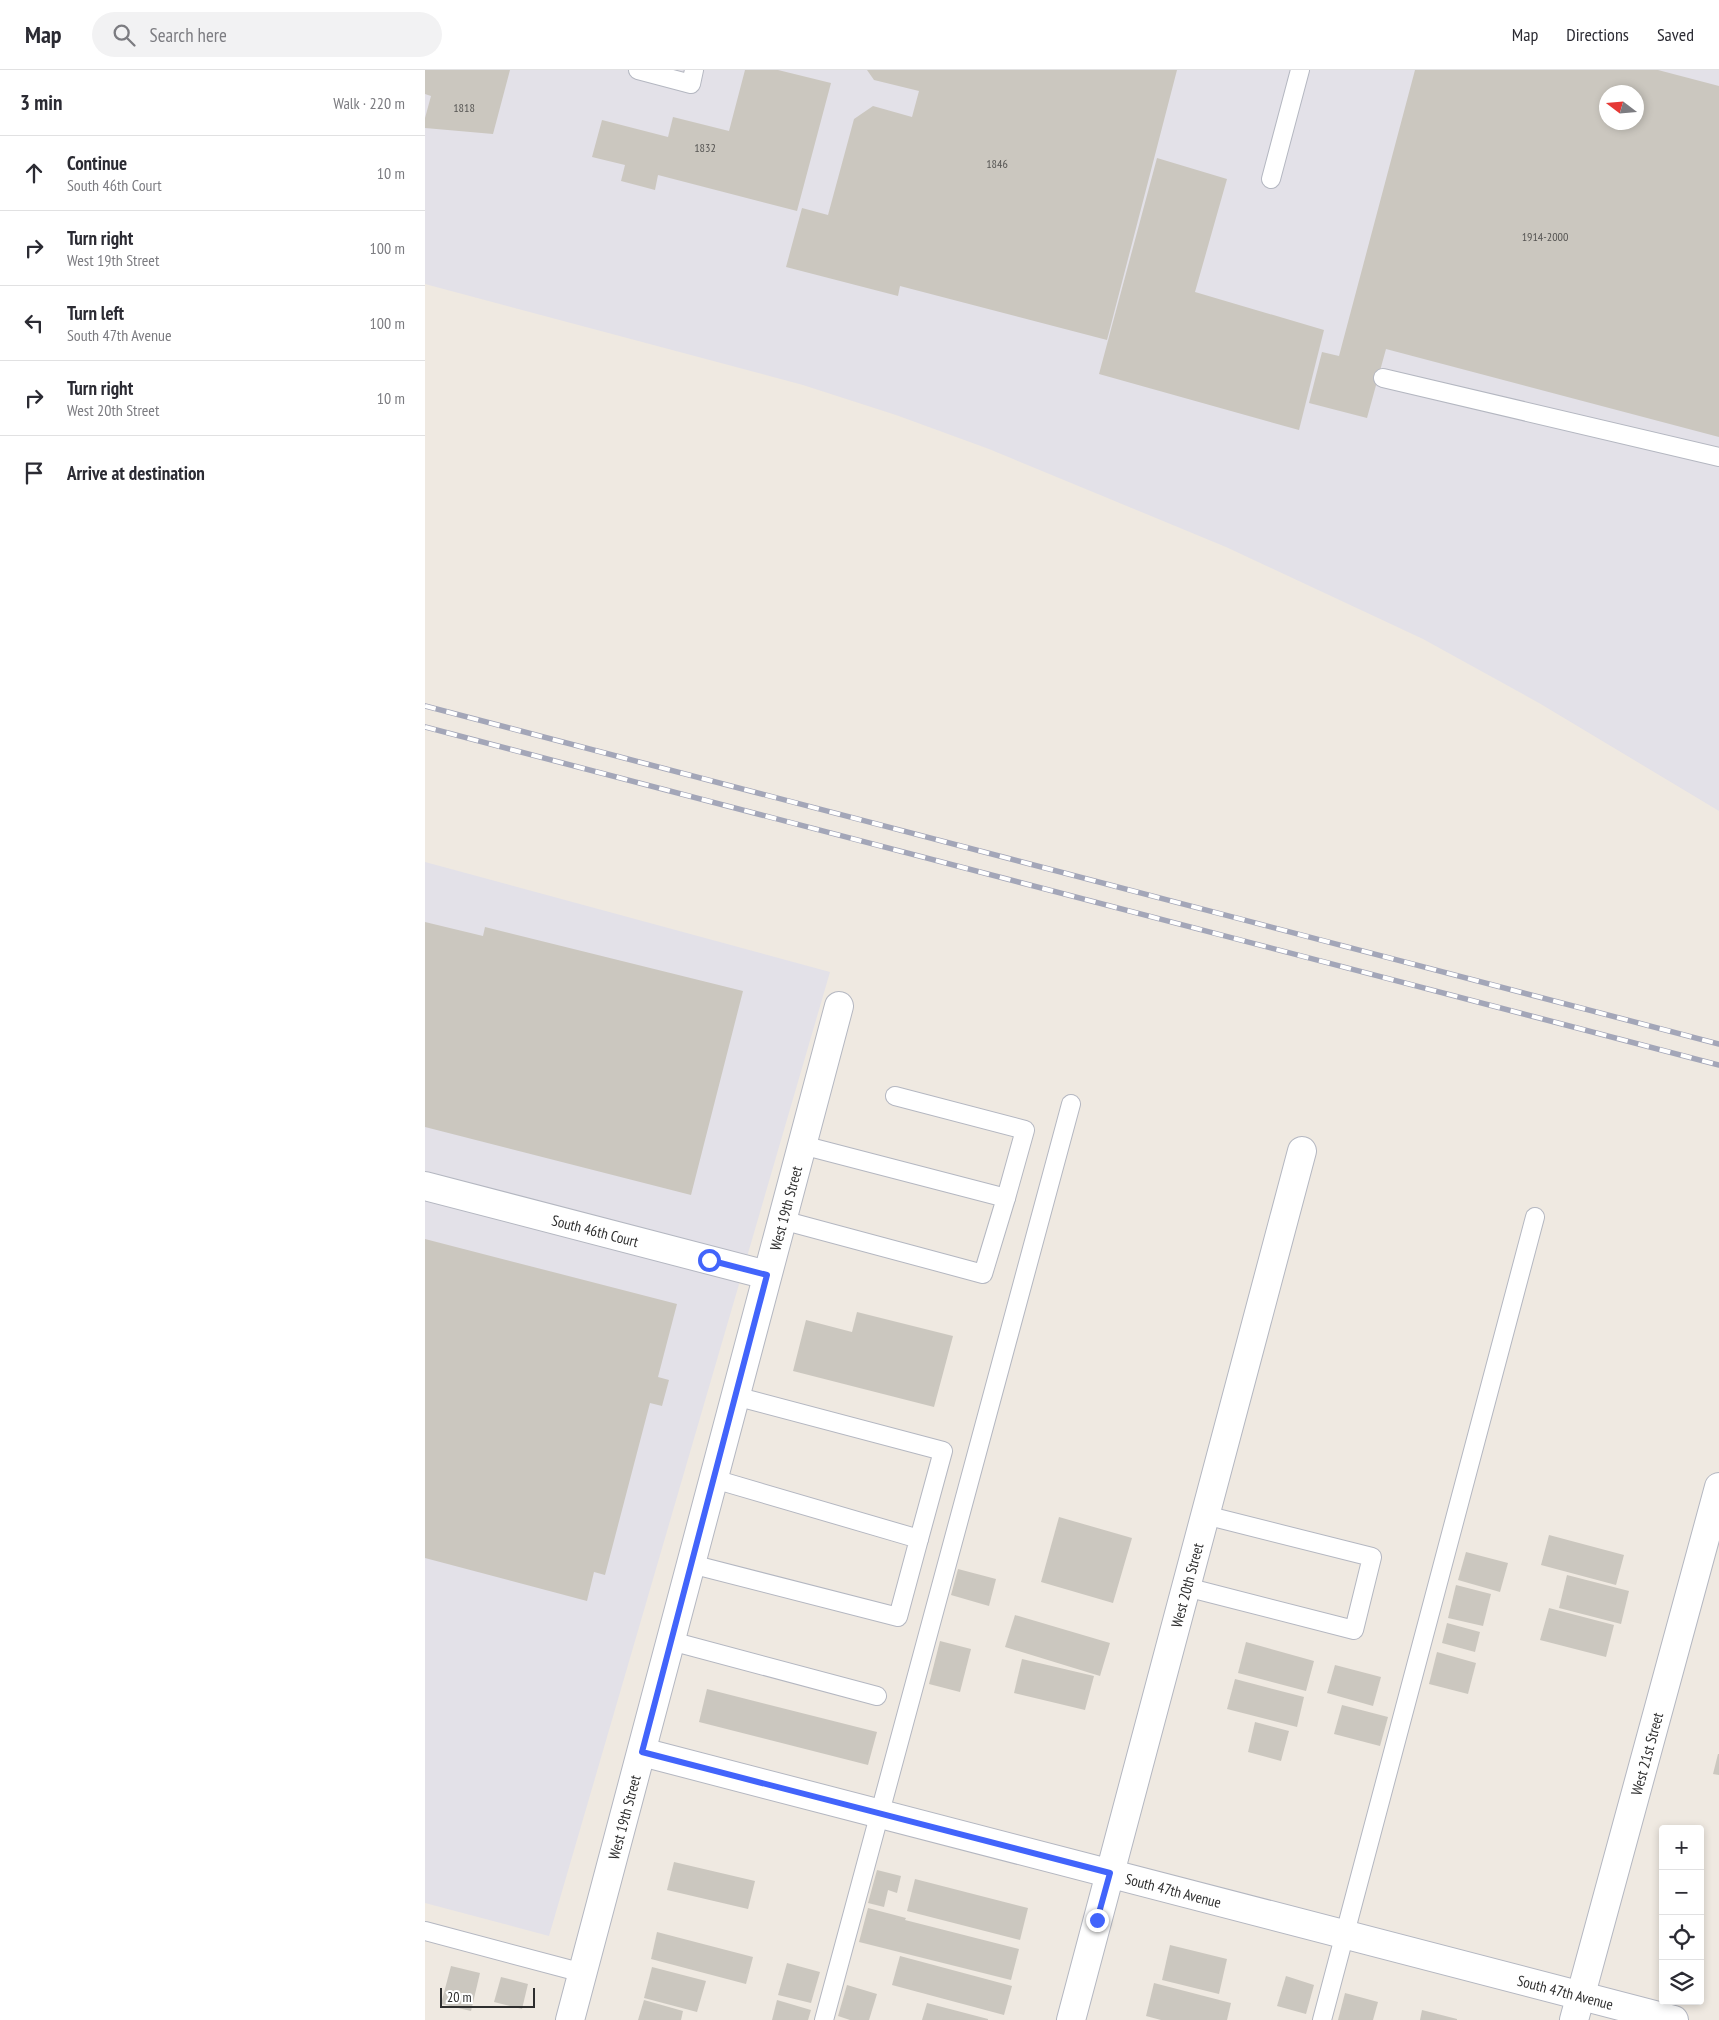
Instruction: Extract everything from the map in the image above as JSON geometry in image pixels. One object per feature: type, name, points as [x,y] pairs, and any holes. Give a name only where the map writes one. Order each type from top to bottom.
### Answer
[{"type":"street","name":"West 19th Street","points":[[570,2020],[839,1006]]},
{"type":"street","name":"West 20th Street","points":[[1071,2020],[1302,1151]]},
{"type":"street","name":"South 46th Court","points":[[425,1186],[767,1275]]},
{"type":"street","name":"West 21st Street","points":[[1577,2008],[1719,1487]]},
{"type":"street","name":"South 47th Avenue","points":[[642,1752],[1345,1934],[1577,2008],[1675,2020]]},
{"type":"lane","points":[[638,70],[691,84],[694,70]]},
{"type":"lane","points":[[1271,179],[1300,70]]},
{"type":"lane","points":[[1383,378],[1719,457]]},
{"type":"lane","points":[[782,1220],[983,1274],[1025,1130],[895,1096]]},
{"type":"lane","points":[[824,2020],[1071,1104]]},
{"type":"lane","points":[[802,1145],[1006,1198]]},
{"type":"lane","points":[[1322,2020],[1535,1217]]},
{"type":"lane","points":[[691,1564],[898,1617],[943,1451],[735,1396]]},
{"type":"lane","points":[[714,1480],[919,1539]]},
{"type":"lane","points":[[1186,1587],[1354,1630],[1372,1557],[1205,1515]]},
{"type":"lane","points":[[671,1641],[877,1696]]},
{"type":"lane","points":[[425,1931],[583,1973]]},
{"type":"shaded area","points":[[425,70],[1719,70],[1719,811],[1539,703],[1423,639],[1226,547],[989,449],[896,415],[803,385],[425,284]]},
{"type":"shaded area","points":[[425,862],[830,972],[549,1936],[425,1903]]},
{"type":"building","points":[[425,70],[510,70],[493,134],[425,128],[425,118],[431,96],[425,94]]},
{"type":"building","points":[[745,70],[778,70],[831,83],[797,211],[658,175],[655,190],[621,181],[625,165],[592,157],[602,120],[668,137],[673,117],[729,131]]},
{"type":"building","points":[[867,70],[1177,70],[1107,340],[900,286],[898,296],[786,267],[802,208],[828,215],[854,119],[873,106],[912,117],[919,91],[874,80]]},
{"type":"building","points":[[1415,70],[1658,70],[1719,86],[1719,437],[1386,349],[1367,418],[1309,403],[1322,352],[1339,356]]},
{"type":"building","points":[[1157,158],[1227,179],[1195,292],[1324,330],[1299,430],[1099,374]]},
{"type":"building","points":[[425,922],[483,936],[485,927],[743,991],[691,1195],[425,1127]]},
{"type":"building","points":[[425,1239],[677,1304],[658,1377],[669,1380],[662,1406],[650,1403],[605,1575],[594,1572],[587,1601],[425,1558]]},
{"type":"building","points":[[857,1312],[953,1336],[934,1407],[793,1371],[806,1320],[852,1332]]},
{"type":"building","points":[[1059,1517],[1132,1538],[1113,1603],[1041,1582]]},
{"type":"building","points":[[1549,1535],[1624,1555],[1616,1585],[1541,1565]]},
{"type":"building","points":[[1466,1552],[1508,1563],[1500,1592],[1458,1580]]},
{"type":"building","points":[[958,1569],[996,1579],[989,1606],[951,1595]]},
{"type":"building","points":[[1567,1575],[1629,1591],[1621,1624],[1559,1608]]},
{"type":"building","points":[[1456,1585],[1491,1594],[1483,1626],[1448,1618]]},
{"type":"building","points":[[1549,1608],[1614,1625],[1606,1657],[1540,1640]]},
{"type":"building","points":[[1015,1615],[1110,1643],[1100,1676],[1005,1647]]},
{"type":"building","points":[[1447,1623],[1480,1632],[1475,1652],[1442,1643]]},
{"type":"building","points":[[940,1641],[971,1649],[960,1692],[929,1684]]},
{"type":"building","points":[[1246,1642],[1314,1661],[1306,1691],[1238,1673]]},
{"type":"building","points":[[1437,1652],[1476,1663],[1468,1694],[1429,1684]]},
{"type":"building","points":[[1022,1659],[1094,1676],[1085,1710],[1014,1693]]},
{"type":"building","points":[[1335,1665],[1381,1677],[1373,1706],[1327,1693]]},
{"type":"building","points":[[1235,1679],[1304,1697],[1297,1727],[1227,1709]]},
{"type":"building","points":[[707,1689],[877,1732],[868,1765],[699,1722]]},
{"type":"building","points":[[1342,1705],[1388,1717],[1380,1746],[1334,1734]]},
{"type":"building","points":[[1255,1722],[1289,1731],[1281,1761],[1248,1752]]},
{"type":"building","points":[[1719,1754],[1719,1775],[1713,1774]]},
{"type":"building","points":[[674,1862],[755,1881],[748,1909],[667,1890]]},
{"type":"building","points":[[877,1870],[901,1876],[897,1893],[888,1890],[884,1907],[868,1903]]},
{"type":"building","points":[[915,1879],[1028,1908],[1020,1940],[907,1911]]},
{"type":"building","points":[[868,1908],[906,1918],[905,1920],[1019,1949],[1011,1980],[859,1942]]},
{"type":"building","points":[[657,1932],[753,1957],[746,1984],[651,1959]]},
{"type":"building","points":[[1170,1945],[1227,1959],[1219,1994],[1162,1980]]},
{"type":"building","points":[[900,1956],[1012,1986],[1004,2015],[892,1985]]},
{"type":"building","points":[[787,1963],[820,1972],[811,2003],[778,1995]]},
{"type":"building","points":[[451,1966],[480,1973],[471,2011],[441,2004]]},
{"type":"building","points":[[652,1967],[706,1981],[697,2012],[644,1998]]},
{"type":"building","points":[[1286,1976],[1314,1985],[1306,2014],[1277,2006]]},
{"type":"building","points":[[501,1977],[528,1984],[522,2009],[494,2002]]},
{"type":"building","points":[[1154,1983],[1231,2003],[1227,2020],[1161,2020],[1146,2016]]},
{"type":"building","points":[[847,1985],[877,1994],[869,2020],[850,2020],[838,2016]]},
{"type":"building","points":[[1345,1993],[1378,2002],[1373,2020],[1338,2020]]},
{"type":"building","points":[[644,2000],[683,2011],[681,2020],[638,2020]]},
{"type":"building","points":[[777,2000],[811,2010],[808,2020],[772,2020]]},
{"type":"building","points":[[927,2003],[988,2019],[988,2020],[922,2020]]},
{"type":"building","points":[[1422,2010],[1457,2019],[1457,2020],[1420,2020]]},
{"type":"railway","points":[[425,706],[1719,1044]]},
{"type":"railway","points":[[425,727],[1719,1065]]},
{"type":"route","points":[[709,1260],[767,1275],[642,1752],[1110,1873],[1097,1920]]}]
